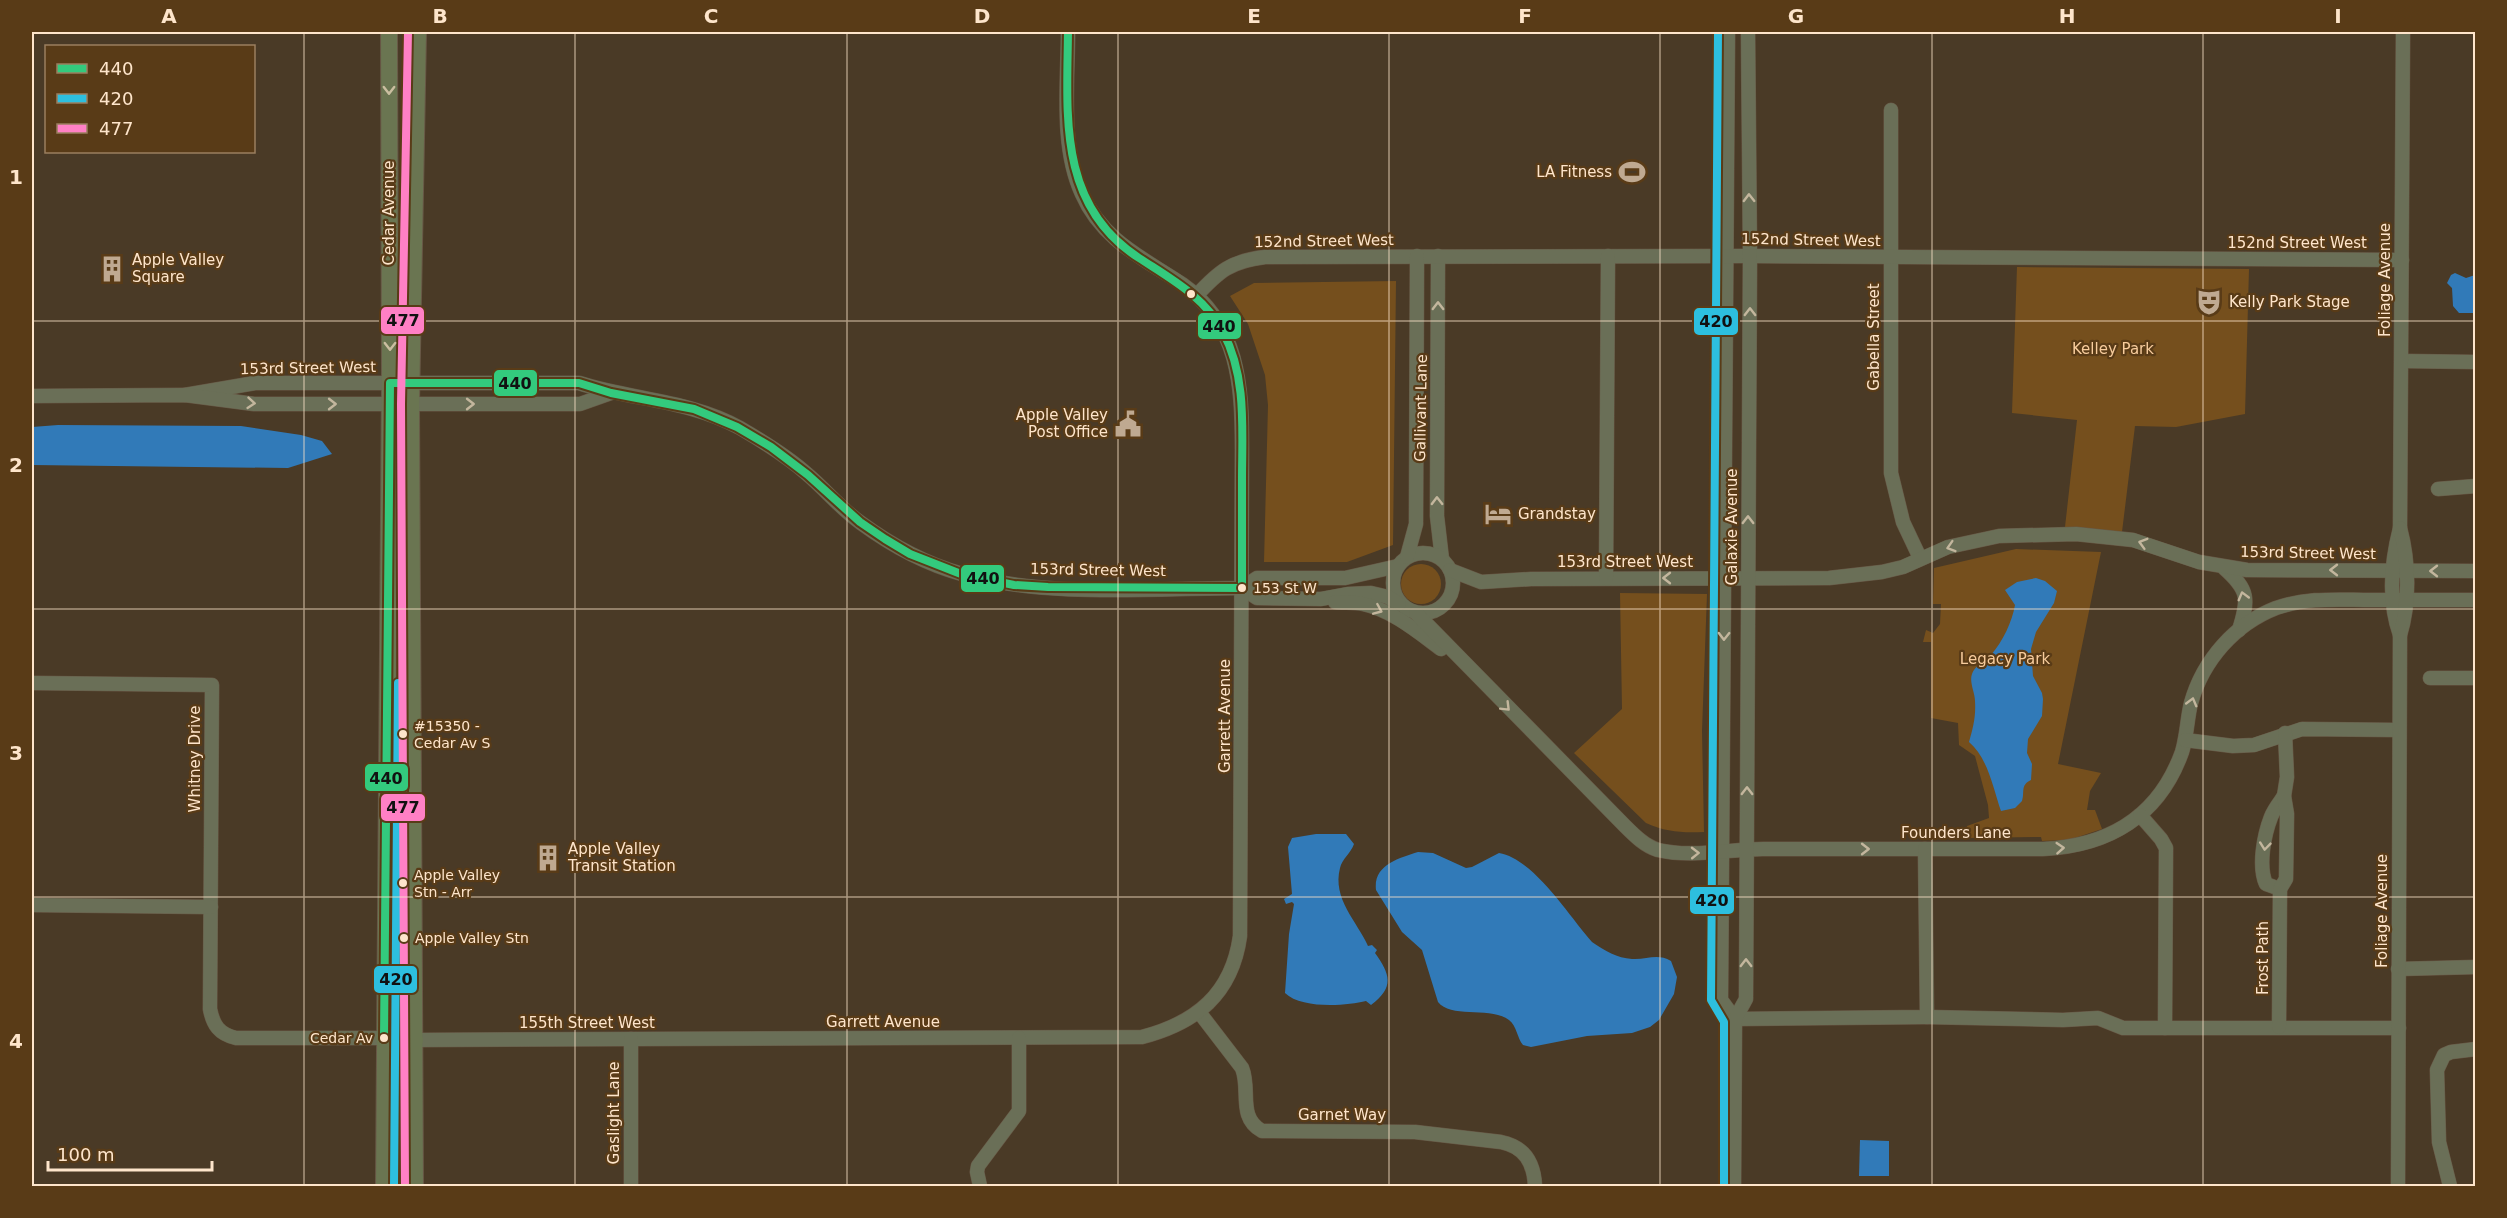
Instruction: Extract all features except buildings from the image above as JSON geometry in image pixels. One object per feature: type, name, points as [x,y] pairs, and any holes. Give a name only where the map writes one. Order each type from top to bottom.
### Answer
[{"type":"main road","name":"Cedar Avenue","points":[[384,1186],[390,404],[389,32]]},
{"type":"main road","name":"Cedar Avenue","points":[[415,1186],[411,404],[418,32]]},
{"type":"main road","points":[[386,884],[398,904],[397,978],[401,1027],[406,1036],[415,1040]]},
{"type":"main road","points":[[384,1038],[398,1052],[415,1168]]},
{"type":"street","name":"Garrett Avenue","points":[[760,1039],[1142,1037],[1173,1028],[1199,1012],[1217,994],[1233,967],[1240,936],[1242,406],[1239,377],[1233,353],[1222,331],[1196,296],[1123,247],[1104,228],[1082,194],[1073,167],[1068,141],[1068,32]]},
{"type":"street","name":"Galaxie Avenue","points":[[1728,32],[1721,1000],[1735,1019]]},
{"type":"street","name":"Galaxie Avenue","points":[[1734,1186],[1735,1019],[1746,999],[1750,256],[1748,32]]},
{"type":"street","name":"Foliage Avenue","points":[[2398,1186],[2400,635],[2395,621],[2399,600],[2400,570],[2406,549],[2400,528],[2403,32]]},
{"type":"street","name":"Gabella Street","points":[[1891,110],[1891,473],[1903,522],[1920,558]]},
{"type":"street","name":"Gallivant Lane","points":[[1402,561],[1416,524],[1417,256]]},
{"type":"street","name":"Gallivant Lane","points":[[1438,256],[1437,516],[1446,564]]},
{"type":"street","points":[[1606,578],[1608,256]]},
{"type":"street","name":"152nd Street West","points":[[1196,296],[1223,269],[1250,258],[1750,256],[2402,260]]},
{"type":"street","points":[[2402,361],[2475,362]]},
{"type":"street","name":"153rd Street West","points":[[185,395],[255,383],[579,383],[611,393],[694,409],[737,426],[789,460],[840,506],[885,539],[910,554],[961,574],[1014,585],[1048,587],[1242,588],[1257,598],[1321,599],[1371,593],[1388,597],[1402,606]]},
{"type":"street","name":"153rd Street West","points":[[32,396],[185,395],[254,404],[580,404],[611,393]]},
{"type":"street","points":[[2438,489],[2475,486]]},
{"type":"street","name":"153rd Street West","points":[[1446,564],[1481,582],[1531,579],[1865,575],[1903,567],[1948,547],[2000,536],[2076,534],[2133,540],[2224,568],[2475,571]]},
{"type":"street","points":[[1425,553],[1446,564],[1453,589],[1444,606],[1426,614],[1416,613],[1402,606],[1393,591],[1392,582],[1402,561],[1425,553]]},
{"type":"street","name":"153rd Street West","points":[[1242,588],[1257,578],[1345,578],[1402,561]]},
{"type":"street","name":"153rd Street West","points":[[2224,568],[2245,591],[2246,607],[2239,630]]},
{"type":"street","name":"Founders Lane","points":[[1321,599],[1363,603],[1382,611],[1414,629],[1465,665]]},
{"type":"street","name":"Founders Lane","points":[[1416,613],[1642,842],[1655,849],[1675,853],[1746,849],[2070,847],[2111,834],[2140,815],[2158,796],[2172,775],[2185,740],[2190,706],[2201,678],[2218,651],[2239,630],[2262,615],[2294,603],[2328,600],[2475,600]]},
{"type":"street","points":[[2430,678],[2475,678]]},
{"type":"street","name":"Whitney Drive","points":[[32,683],[212,685],[211,1018],[220,1032],[228,1036],[243,1038],[384,1038]]},
{"type":"street","points":[[2185,740],[2233,746],[2254,745],[2302,729],[2399,730]]},
{"type":"street","name":"Frost Path","points":[[2279,1027],[2280,889],[2286,879],[2285,733]]},
{"type":"street","name":"Frost Path","points":[[2280,889],[2266,885],[2263,878],[2265,841],[2272,814],[2284,796]]},
{"type":"street","points":[[2140,815],[2166,848],[2165,1028]]},
{"type":"street","points":[[1926,849],[1927,1017]]},
{"type":"street","points":[[32,905],[211,907]]},
{"type":"street","points":[[2398,969],[2475,967]]},
{"type":"street","name":"Garnet Way","points":[[1199,1012],[1242,1068],[1245,1076],[1247,1117],[1262,1131],[1415,1132],[1501,1142],[1510,1144],[1527,1156],[1534,1174],[1535,1186]]},
{"type":"street","points":[[1735,1019],[1927,1017],[2063,1020],[2098,1018],[2122,1028],[2399,1028]]},
{"type":"street","points":[[980,1186],[978,1166],[1019,1111],[1019,1038]]},
{"type":"street","name":"Gaslight Lane","points":[[631,1039],[631,1186]]},
{"type":"street","name":"155th Street West","points":[[415,1040],[760,1039]]},
{"type":"street","points":[[2450,1186],[2439,1143],[2437,1070],[2444,1055],[2459,1049],[2475,1049]]},
{"type":"green space","name":"Kelley Park","points":[[2017,267],[2249,269],[2245,414],[2176,427],[2135,426],[2122,532],[2065,527],[2077,420],[2012,413]]},
{"type":"green space","points":[[1396,281],[1393,545],[1347,562],[1264,562],[1268,405],[1265,375],[1248,324],[1230,296],[1254,283]]},
{"type":"green space","name":"Legacy Park","points":[[2016,549],[2101,552],[2058,764],[2101,773],[2090,791],[2087,810],[2095,810],[2102,829],[2069,840],[2042,841],[2041,837],[1966,838],[1967,826],[1989,818],[1988,805],[1975,756],[1959,745],[1958,723],[1931,718],[1931,642],[1923,642],[1926,630],[1933,633],[1940,624],[1941,604],[1933,604],[1934,568]]},
{"type":"green space","points":[[1421,564],[1435,570],[1441,584],[1435,598],[1421,604],[1407,598],[1401,584],[1407,570]]},
{"type":"green space","points":[[1620,593],[1707,594],[1702,731],[1704,832],[1674,831],[1646,823],[1574,753],[1622,709]]},
{"type":"water","points":[[2455,273],[2466,278],[2475,275],[2475,313],[2459,313],[2453,306],[2452,288],[2447,283],[2451,275]]},
{"type":"water","points":[[58,425],[241,426],[301,435],[322,441],[332,454],[288,468],[32,465],[32,427]]},
{"type":"water","points":[[2036,578],[2045,581],[2057,591],[2054,603],[2036,632],[2031,649],[2033,676],[2043,699],[2042,716],[2028,739],[2027,753],[2032,764],[2031,780],[2024,786],[2022,801],[2015,808],[2001,811],[1981,756],[1969,742],[1975,712],[1971,677],[1975,668],[1995,650],[2009,625],[2015,605],[2005,590],[2017,582]]},
{"type":"water","points":[[1316,834],[1346,834],[1354,844],[1340,868],[1339,890],[1342,900],[1368,946],[1372,945],[1377,950],[1375,953],[1387,974],[1387,986],[1384,992],[1371,1005],[1366,1001],[1336,1005],[1312,1004],[1292,998],[1285,993],[1289,934],[1294,904],[1292,902],[1286,904],[1284,899],[1292,894],[1288,847],[1292,838]]},
{"type":"water","points":[[1418,852],[1433,853],[1466,868],[1499,853],[1512,857],[1538,877],[1592,942],[1611,954],[1621,957],[1637,959],[1656,957],[1671,961],[1677,977],[1674,994],[1659,1020],[1650,1027],[1632,1033],[1587,1036],[1531,1047],[1523,1045],[1512,1023],[1501,1016],[1444,1007],[1438,1002],[1422,950],[1402,932],[1376,890],[1376,881],[1383,869],[1396,860]]},
{"type":"water","points":[[1860,1140],[1889,1141],[1889,1176],[1859,1176]]},
{"type":"transit line","name":"477","points":[[405,1186],[401,404],[408,32]]},
{"type":"transit line","name":"440","points":[[1068,32],[1067,95],[1073,157],[1081,186],[1094,213],[1113,237],[1197,299],[1216,320],[1231,349],[1242,404],[1242,588]]},
{"type":"transit line","name":"420","points":[[1718,32],[1711,1000],[1724,1022],[1724,1186]]},
{"type":"transit line","name":"440","points":[[384,1038],[390,383],[579,383],[611,393],[694,409],[737,427],[771,447],[808,475],[860,522],[885,539],[910,554],[961,574],[1014,585],[1048,587],[1242,588]]},
{"type":"transit line","name":"420","points":[[394,1186],[398,683]]},
{"type":"place","name":"LA Fitness","points":[[1632,172]]},
{"type":"place","name":"Apple Valley Square","points":[[112,269]]},
{"type":"place","name":"Kelly Park Stage","points":[[2209,302]]},
{"type":"place","name":"Apple Valley Post Office","points":[[1128,424]]},
{"type":"place","name":"Grandstay","points":[[1498,514]]},
{"type":"place","name":"153 St W","points":[[1242,588]]},
{"type":"place","name":"#15350 - Cedar Av S","points":[[403,734]]},
{"type":"place","name":"Apple Valley Transit Station","points":[[548,858]]},
{"type":"place","name":"Apple Valley Stn - Arr","points":[[403,883]]},
{"type":"place","name":"Apple Valley Stn","points":[[404,938]]},
{"type":"place","name":"Cedar Av","points":[[384,1038]]}]
